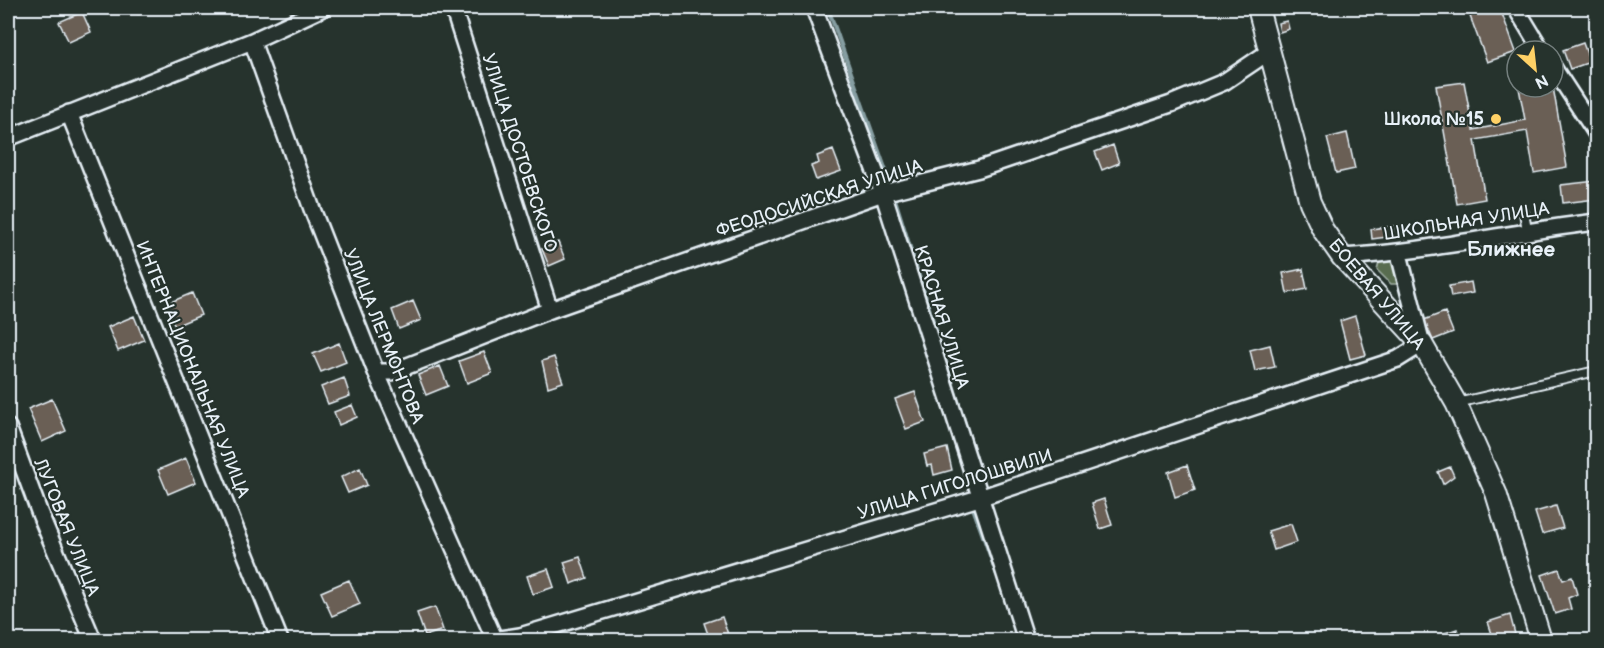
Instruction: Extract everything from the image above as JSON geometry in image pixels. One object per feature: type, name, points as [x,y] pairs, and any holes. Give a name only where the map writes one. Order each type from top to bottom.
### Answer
[{"type":"street","points":[[8,138],[252,41],[323,8]]},
{"type":"street","name":"УЛИЦА ДОСТОЕВСКОГО","points":[[453,8],[550,310]]},
{"type":"street","name":"КРАСНАЯ УЛИЦА","points":[[814,8],[883,193],[1026,640]]},
{"type":"street","name":"БОЕВАЯ УЛИЦА","points":[[1258,8],[1310,202],[1323,230],[1342,257],[1422,344],[1456,403],[1496,493],[1541,640]]},
{"type":"street","points":[[1516,8],[1535,39]]},
{"type":"street","name":"УЛИЦА ЛЕРМОНТОВА","points":[[252,41],[312,209],[376,372],[494,640]]},
{"type":"street","name":"ФЕОДОСИЙСКАЯ УЛИЦА","points":[[376,372],[392,372],[550,310],[883,193],[979,169],[1171,104],[1224,82],[1270,51]]},
{"type":"street","points":[[1565,85],[1596,133]]},
{"type":"street","name":"ИНТЕРНАЦИОНАЛЬНАЯ УЛИЦА","points":[[69,113],[280,640]]},
{"type":"street","name":"ШКОЛЬНАЯ УЛИЦА","points":[[1342,257],[1399,254],[1527,230],[1596,222]]},
{"type":"street","points":[[1399,254],[1422,344]]},
{"type":"street","name":"УЛИЦА ГИГОЛОШВИЛИ","points":[[494,640],[520,636],[979,498],[1398,360],[1422,344]]},
{"type":"street","name":"ЛУГОВАЯ УЛИЦА","points":[[8,427],[40,514],[93,640]]},
{"type":"lane","points":[[1524,213],[1527,230]]},
{"type":"lane","points":[[1456,403],[1596,371]]},
{"type":"green space","points":[[1393,257],[1401,279],[1398,284],[1391,284],[1377,270],[1380,259]]},
{"type":"building","points":[[135,8],[155,8],[138,14]]},
{"type":"building","points":[[1467,8],[1500,8],[1511,39],[1505,39],[1505,56],[1487,62]]},
{"type":"building","points":[[82,12],[91,32],[69,42],[59,22]]},
{"type":"building","points":[[1287,21],[1289,29],[1280,32],[1278,23]]},
{"type":"building","points":[[1583,43],[1590,62],[1570,69],[1565,49]]},
{"type":"building","points":[[1464,82],[1473,130],[1525,120],[1521,99],[1555,99],[1567,167],[1534,173],[1527,131],[1475,140],[1485,199],[1457,204],[1436,86]]},
{"type":"building","points":[[1347,133],[1355,169],[1336,173],[1327,138]]},
{"type":"building","points":[[1113,145],[1119,163],[1102,170],[1095,152]]},
{"type":"building","points":[[833,150],[841,171],[816,180],[811,166],[819,163],[817,156]]},
{"type":"building","points":[[1596,181],[1596,199],[1563,203],[1561,185]]},
{"type":"building","points":[[1394,226],[1395,236],[1372,239],[1371,229]]},
{"type":"building","points":[[558,242],[565,259],[549,266],[542,249]]},
{"type":"building","points":[[1303,269],[1307,289],[1287,293],[1283,273]]},
{"type":"building","points":[[1471,282],[1473,293],[1451,297],[1449,286]]},
{"type":"building","points":[[192,293],[201,315],[175,326],[166,304]]},
{"type":"building","points":[[413,301],[421,320],[399,329],[392,310]]},
{"type":"building","points":[[1445,312],[1453,332],[1433,340],[1424,320]]},
{"type":"building","points":[[134,316],[144,340],[118,351],[108,327]]},
{"type":"building","points":[[1355,316],[1366,355],[1350,359],[1340,321]]},
{"type":"building","points":[[339,343],[346,362],[321,372],[313,354]]},
{"type":"building","points":[[1270,345],[1275,367],[1255,371],[1250,350]]},
{"type":"building","points":[[484,352],[492,373],[467,383],[459,361]]},
{"type":"building","points":[[554,357],[563,382],[548,387],[542,361]]},
{"type":"building","points":[[440,366],[448,386],[426,395],[418,375]]},
{"type":"building","points":[[344,378],[350,396],[328,404],[321,387]]},
{"type":"building","points":[[915,392],[925,422],[906,429],[895,399]]},
{"type":"building","points":[[52,399],[66,431],[42,442],[28,409]]},
{"type":"building","points":[[352,405],[357,417],[339,425],[334,412]]},
{"type":"building","points":[[947,448],[952,470],[934,475],[932,465],[927,466],[924,454]]},
{"type":"building","points":[[186,458],[196,482],[168,494],[158,470]]},
{"type":"building","points":[[1187,465],[1195,490],[1175,497],[1168,472]]},
{"type":"building","points":[[1450,467],[1454,476],[1443,484],[1438,472]]},
{"type":"building","points":[[360,468],[367,485],[348,493],[341,477]]},
{"type":"building","points":[[1104,499],[1112,525],[1100,529],[1092,503]]},
{"type":"building","points":[[1556,506],[1563,528],[1542,534],[1535,512]]},
{"type":"building","points":[[1291,524],[1297,542],[1274,550],[1268,531]]},
{"type":"building","points":[[580,557],[587,578],[571,584],[564,562]]},
{"type":"building","points":[[548,569],[554,587],[533,594],[527,576]]},
{"type":"building","points":[[1559,569],[1563,580],[1572,577],[1577,594],[1568,598],[1571,609],[1555,614],[1542,575]]},
{"type":"building","points":[[349,580],[360,604],[332,616],[321,592]]},
{"type":"building","points":[[435,607],[443,630],[425,636],[417,613]]},
{"type":"building","points":[[1510,615],[1515,634],[1494,640],[1488,622]]},
{"type":"building","points":[[722,617],[730,640],[710,640],[704,623]]},
{"type":"building","points":[[1457,629],[1460,640],[1437,640],[1436,636]]},
{"type":"waterway","points":[[828,8],[886,171]]},
{"type":"waterway","points":[[895,199],[980,471]]},
{"type":"waterway","points":[[973,508],[997,575]]},
{"type":"place","name":"Школа №15","points":[[1496,119]]},
{"type":"district","name":"Ближнее","points":[[1511,249]]}]
